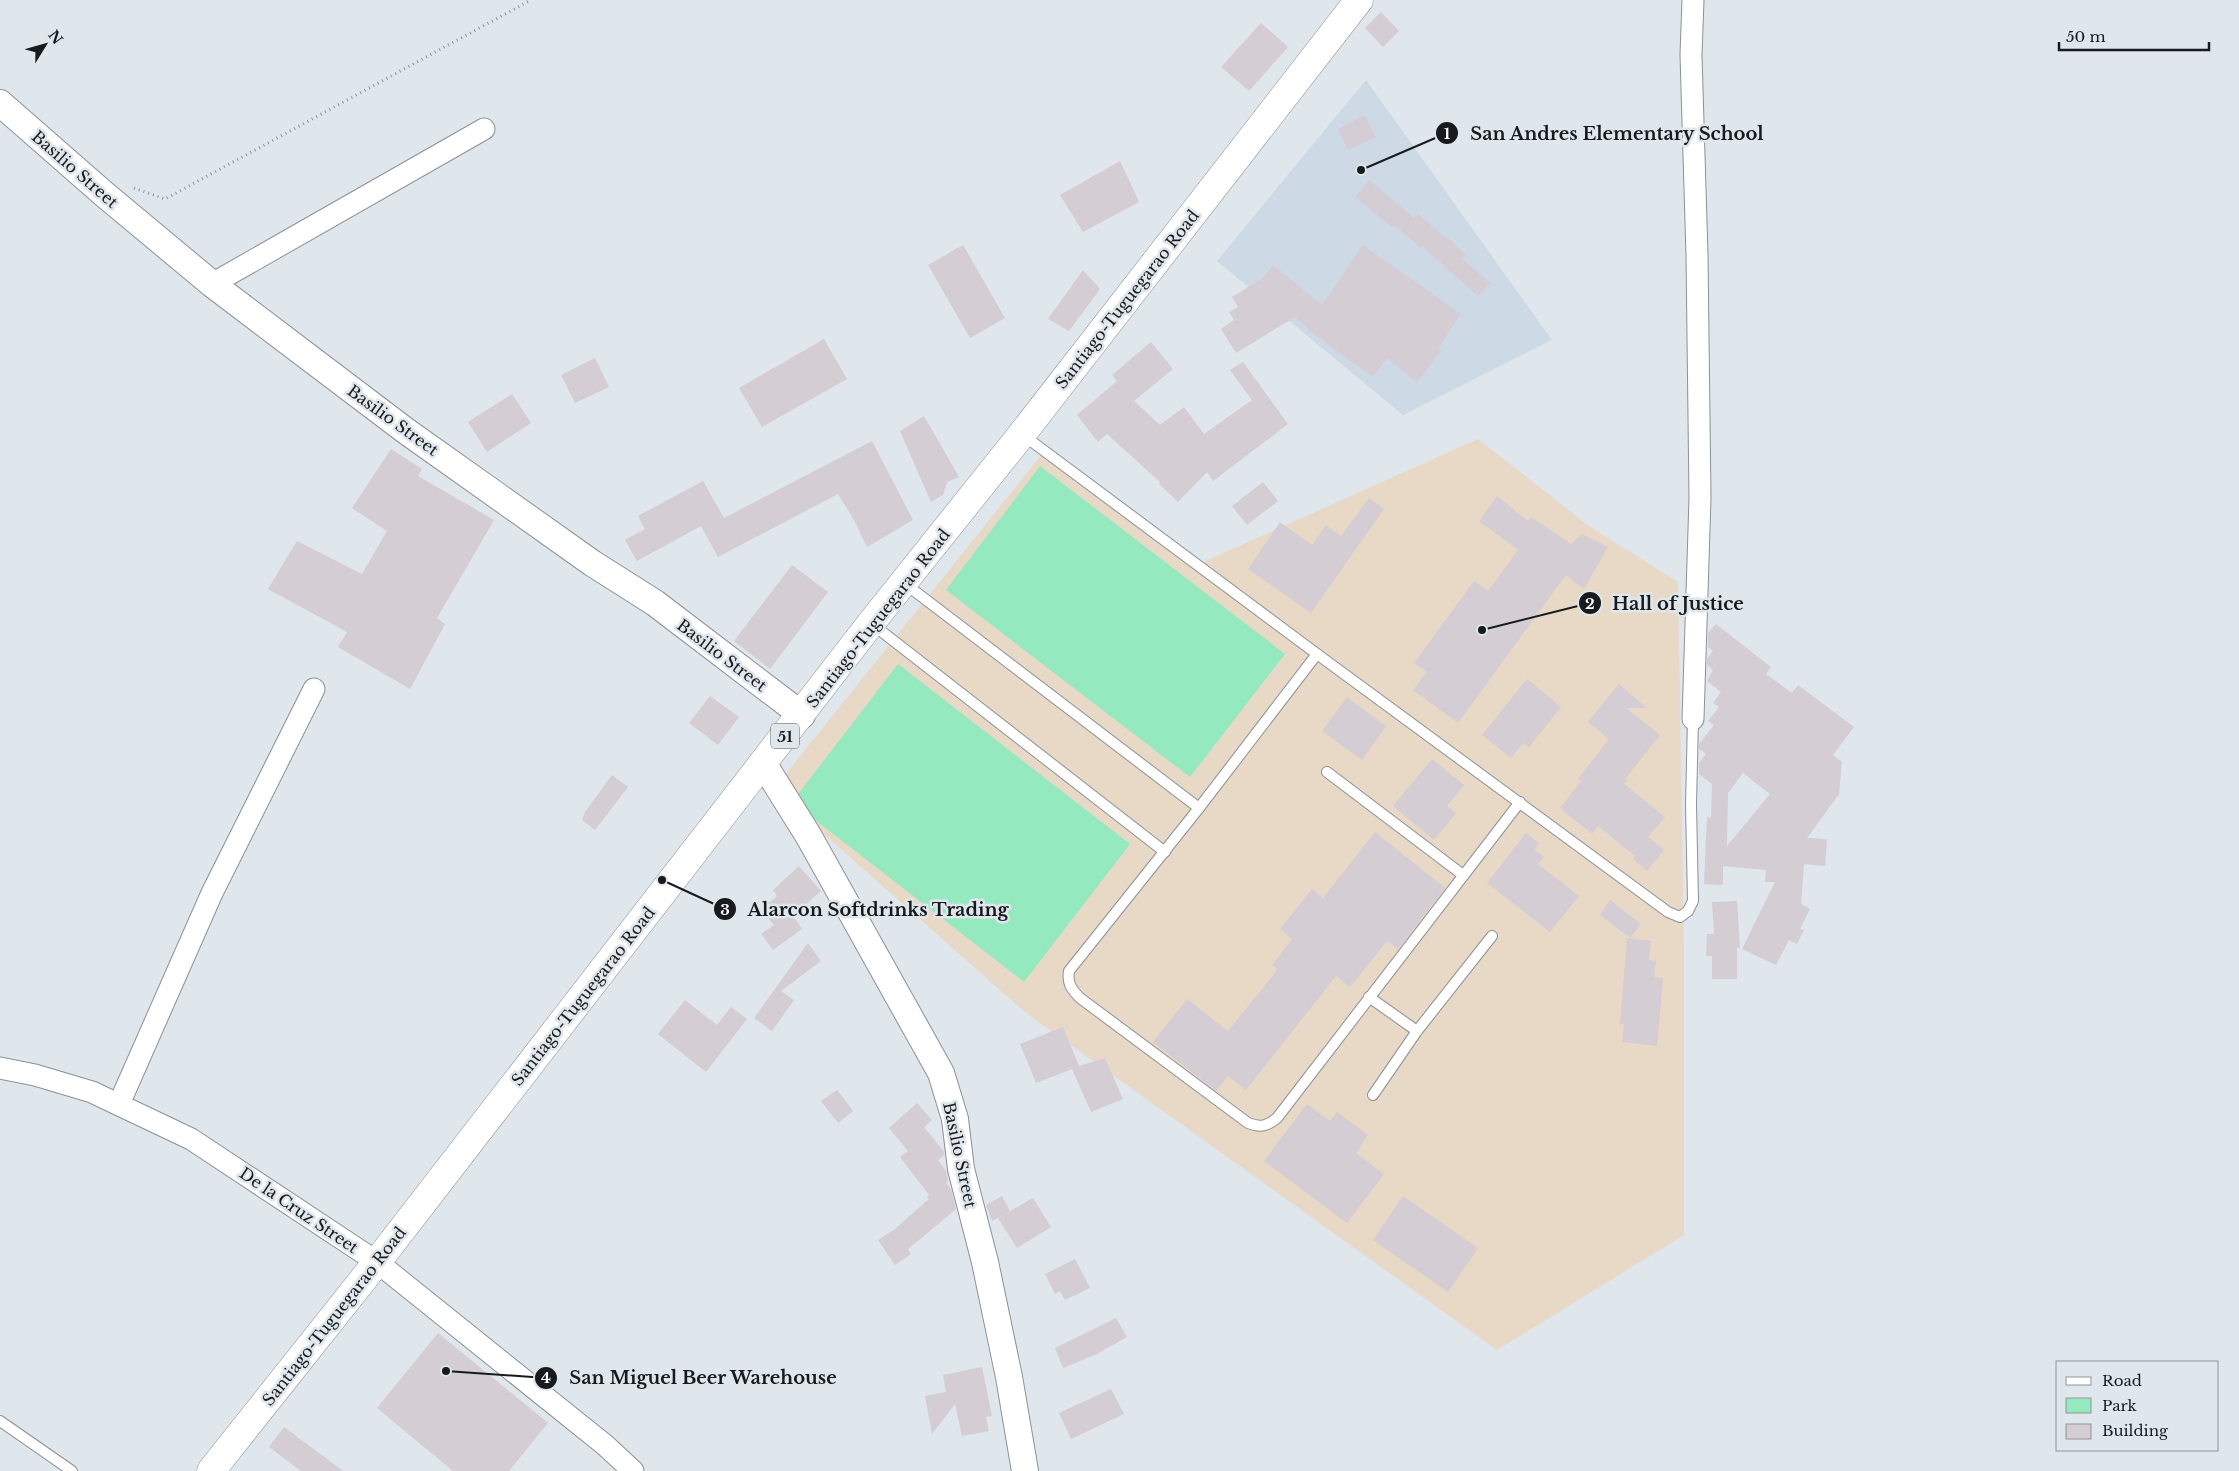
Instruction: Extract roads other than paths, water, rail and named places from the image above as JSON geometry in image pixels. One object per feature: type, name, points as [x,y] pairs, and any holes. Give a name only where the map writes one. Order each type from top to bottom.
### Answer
[{"type":"main road","name":"Santiago-Tuguegarao Road","points":[[211,1471],[377,1262],[871,624],[1022,434],[1359,0]]},
{"type":"street","points":[[1693,0],[1691,55],[1697,255],[1700,498],[1693,719]]},
{"type":"street","name":"Basilio Street","points":[[0,103],[110,199],[212,284],[406,431],[592,563],[655,603],[802,715]]},
{"type":"street","points":[[212,284],[484,129]]},
{"type":"street","points":[[119,1104],[212,893],[314,689]]},
{"type":"street","name":"Basilio Street","points":[[763,763],[808,835],[941,1073],[956,1119],[961,1169],[985,1262],[1007,1368],[1025,1471]]},
{"type":"street","name":"De la Cruz Street","points":[[0,1068],[35,1075],[92,1092],[191,1139],[377,1262],[605,1445],[633,1471]]},
{"type":"lane","points":[[1022,434],[1317,654],[1675,916],[1684,915],[1693,901],[1691,805],[1693,719]]},
{"type":"lane","points":[[904,583],[1199,808]]},
{"type":"lane","points":[[871,624],[1165,852]]},
{"type":"lane","points":[[1317,654],[1165,852],[1069,971],[1067,980],[1080,998],[1248,1123],[1257,1127],[1264,1126],[1277,1118],[1520,802]]},
{"type":"lane","points":[[1327,772],[1464,875]]},
{"type":"lane","points":[[1373,1095],[1418,1031],[1492,936]]},
{"type":"lane","points":[[1369,997],[1418,1031]]},
{"type":"lane","points":[[0,1420],[72,1471]]},
{"type":"place","name":"San Andres Elementary School","points":[[1361,170]]},
{"type":"place","name":"Hall of Justice","points":[[1482,630]]},
{"type":"place","name":"Alarcon Softdrinks Trading","points":[[662,880]]},
{"type":"place","name":"San Miguel Beer Warehouse","points":[[446,1371]]}]
